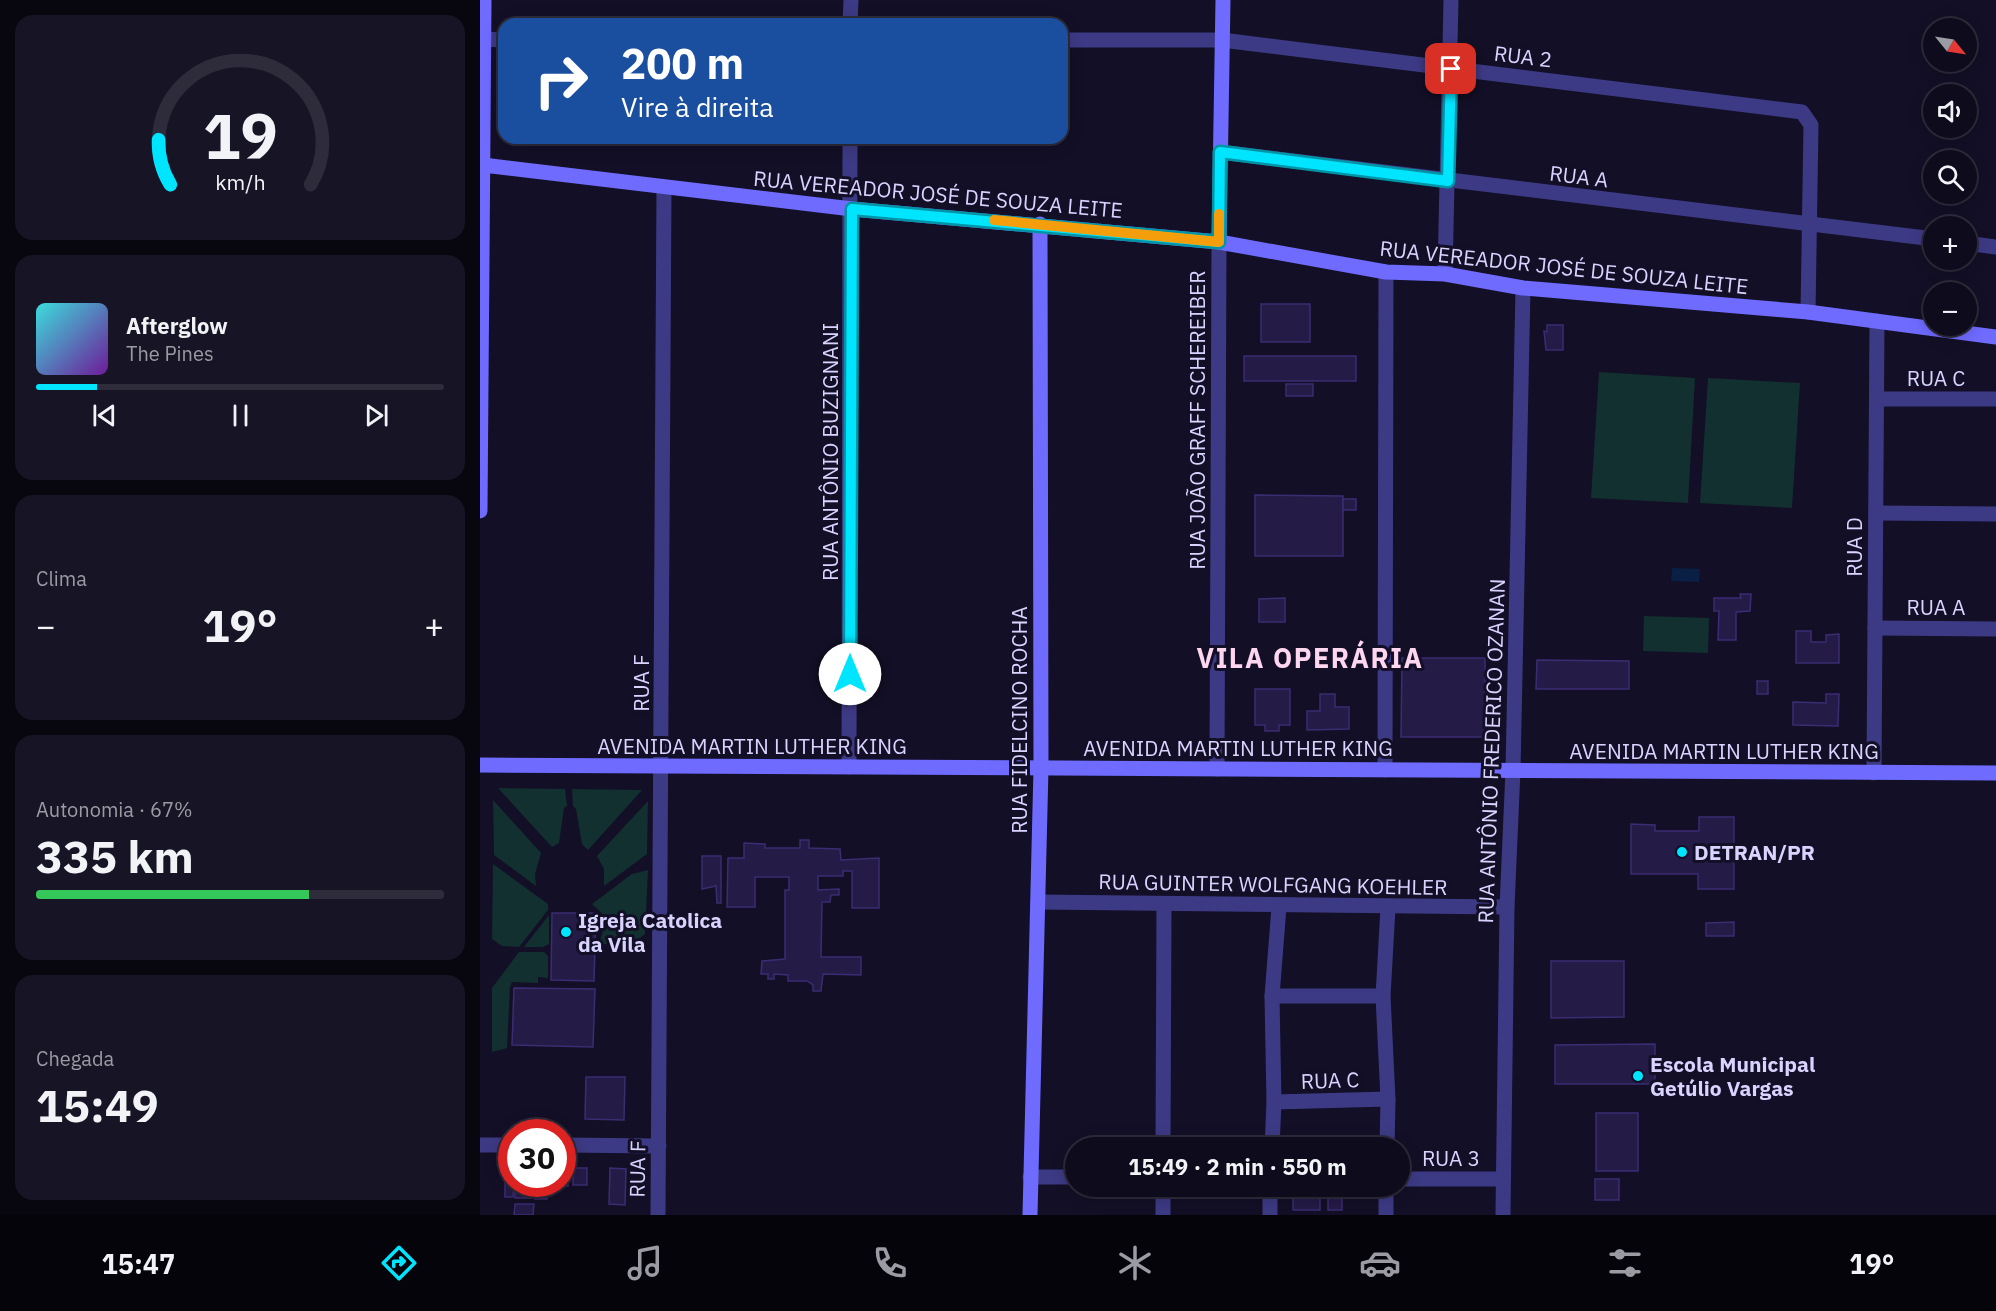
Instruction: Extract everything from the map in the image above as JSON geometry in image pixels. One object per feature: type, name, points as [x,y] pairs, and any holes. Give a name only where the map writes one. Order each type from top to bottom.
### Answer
[{"type":"street","points":[[480,512],[480,194],[483,165],[484,0]]},
{"type":"street","points":[[850,18],[851,0]]},
{"type":"street","name":"RUA JOÃO GRAFF SCHEREIBER","points":[[1217,769],[1219,242],[1223,0]]},
{"type":"street","points":[[1445,274],[1451,0]]},
{"type":"street","points":[[482,39],[498,39]]},
{"type":"street","points":[[1068,40],[1222,40]]},
{"type":"street","name":"RUA 2","points":[[1222,40],[1802,112],[1811,125],[1810,224]]},
{"type":"street","name":"RUA ANTÔNIO BUZIGNANI","points":[[849,767],[852,209],[850,144]]},
{"type":"street","name":"RUA A","points":[[1220,152],[1923,238]]},
{"type":"street","name":"RUA VEREADOR JOSÉ DE SOUZA LEITE","points":[[483,165],[852,209],[1040,224],[1219,242],[1386,272],[1445,274],[1523,288],[1808,312],[1996,337]]},
{"type":"street","name":"RUA F","points":[[658,1215],[664,188]]},
{"type":"street","name":"RUA FIDELCINO ROCHA","points":[[1030,1215],[1041,768],[1040,224]]},
{"type":"street","points":[[1808,312],[1810,224]]},
{"type":"street","points":[[1977,244],[1996,247]]},
{"type":"street","points":[[1385,770],[1386,272]]},
{"type":"street","name":"RUA ANTÔNIO FREDERICO OZANAN","points":[[1503,1215],[1507,907],[1513,771],[1523,288]]},
{"type":"street","name":"RUA D","points":[[1874,773],[1877,321]]},
{"type":"street","name":"RUA C","points":[[1876,399],[1996,399]]},
{"type":"street","points":[[1876,513],[1996,514]]},
{"type":"street","name":"RUA A","points":[[1875,628],[1996,629]]},
{"type":"street","name":"AVENIDA MARTIN LUTHER KING","points":[[480,765],[1996,773]]},
{"type":"street","name":"RUA GUINTER WOLFGANG KOEHLER","points":[[1038,902],[1279,907],[1507,907]]},
{"type":"street","points":[[1163,1137],[1164,905]]},
{"type":"street","points":[[1272,1137],[1272,996],[1279,907]]},
{"type":"street","points":[[1387,1137],[1388,1099],[1383,996],[1388,908]]},
{"type":"street","points":[[1272,996],[1383,996]]},
{"type":"street","name":"RUA C","points":[[1274,1102],[1388,1099]]},
{"type":"street","points":[[480,1144],[498,1145]]},
{"type":"street","points":[[576,1145],[659,1146]]},
{"type":"street","points":[[1030,1177],[1065,1177]]},
{"type":"street","name":"RUA 3","points":[[1410,1179],[1503,1179]]},
{"type":"street","points":[[1163,1197],[1163,1215]]},
{"type":"street","points":[[1270,1197],[1270,1215]]},
{"type":"street","points":[[1386,1197],[1386,1215]]},
{"type":"green space","points":[[1599,372],[1695,378],[1688,503],[1591,498]]},
{"type":"green space","points":[[1708,378],[1800,383],[1792,508],[1700,503]]},
{"type":"green space","points":[[1644,616],[1709,618],[1708,653],[1643,651]]},
{"type":"green space","points":[[498,788],[565,789],[567,806],[564,808],[559,843],[552,847]]},
{"type":"green space","points":[[572,789],[642,790],[588,850],[582,844],[576,809],[573,806]]},
{"type":"green space","points":[[493,800],[541,853],[535,874],[536,886],[494,855]]},
{"type":"green space","points":[[648,801],[647,854],[604,886],[604,869],[597,856]]},
{"type":"green space","points":[[493,864],[548,904],[548,910],[519,947],[502,946],[492,939]]},
{"type":"green space","points":[[648,870],[645,934],[632,944],[599,944],[605,924],[610,921],[592,904],[632,874]]},
{"type":"green space","points":[[549,915],[549,944],[543,947],[524,947]]},
{"type":"green space","points":[[519,952],[544,952],[548,956],[548,978],[538,977],[538,983],[512,982],[507,1048],[492,1052],[492,988]]},
{"type":"water","points":[[1672,568],[1700,569],[1699,582],[1671,581]]},
{"type":"building","points":[[1261,304],[1310,304],[1310,342],[1261,342]]},
{"type":"building","points":[[1547,325],[1563,325],[1563,350],[1546,350],[1544,331],[1547,332]]},
{"type":"building","points":[[1244,356],[1356,356],[1356,381],[1244,381]]},
{"type":"building","points":[[1286,384],[1313,384],[1313,396],[1286,396]]},
{"type":"building","points":[[1255,495],[1343,496],[1343,556],[1255,556]]},
{"type":"building","points":[[1343,499],[1356,499],[1356,510],[1343,510]]},
{"type":"building","points":[[1740,594],[1751,594],[1750,611],[1736,612],[1736,640],[1718,640],[1719,611],[1714,611],[1714,598],[1741,598]]},
{"type":"building","points":[[1285,598],[1285,622],[1259,622],[1259,599]]},
{"type":"building","points":[[1796,631],[1811,631],[1811,642],[1826,642],[1826,635],[1839,634],[1839,663],[1796,663]]},
{"type":"building","points":[[1402,658],[1485,658],[1485,737],[1401,737]]},
{"type":"building","points":[[1537,660],[1629,661],[1629,689],[1536,689]]},
{"type":"building","points":[[1757,681],[1768,681],[1768,694],[1757,694]]},
{"type":"building","points":[[1255,689],[1290,689],[1290,725],[1279,725],[1279,731],[1265,731],[1265,725],[1255,725]]},
{"type":"building","points":[[1320,694],[1335,694],[1335,707],[1349,707],[1349,729],[1307,730],[1307,711],[1320,711]]},
{"type":"building","points":[[1826,694],[1839,694],[1838,726],[1793,725],[1793,702],[1826,703]]},
{"type":"building","name":"DETRAN/PR","points":[[1699,817],[1734,817],[1734,889],[1698,889],[1698,874],[1631,874],[1631,824],[1655,825],[1655,831],[1699,831]]},
{"type":"building","points":[[800,840],[809,840],[809,848],[840,849],[841,860],[879,858],[879,908],[852,908],[852,871],[843,871],[843,876],[818,876],[818,890],[839,889],[839,895],[831,895],[830,902],[822,902],[821,957],[861,957],[861,975],[823,974],[821,991],[813,991],[813,985],[807,981],[788,981],[788,975],[774,974],[774,979],[768,979],[768,974],[761,974],[762,961],[785,959],[785,890],[789,890],[789,877],[755,877],[755,907],[727,907],[728,858],[744,858],[744,843],[765,844],[765,848],[800,848]]},
{"type":"building","points":[[702,856],[721,856],[721,903],[717,903],[716,886],[702,889]]},
{"type":"building","points":[[552,913],[596,913],[594,981],[551,980]]},
{"type":"building","points":[[1734,922],[1734,936],[1706,936],[1706,923]]},
{"type":"building","points":[[1551,961],[1624,961],[1624,1017],[1551,1018]]},
{"type":"building","points":[[514,988],[595,989],[593,1047],[512,1045]]},
{"type":"building","points":[[1655,1044],[1655,1084],[1555,1084],[1555,1045]]},
{"type":"building","points":[[586,1077],[625,1077],[624,1120],[585,1119]]},
{"type":"building","points":[[1596,1113],[1638,1113],[1638,1171],[1596,1171]]},
{"type":"building","points":[[576,1168],[587,1168],[587,1185],[576,1185]]},
{"type":"building","points":[[610,1168],[626,1169],[625,1205],[609,1204]]},
{"type":"building","points":[[1595,1179],[1619,1179],[1619,1200],[1595,1200]]},
{"type":"building","points":[[535,1197],[547,1197],[547,1199],[535,1199]]},
{"type":"building","points":[[1293,1197],[1320,1197],[1320,1210],[1293,1210]]},
{"type":"building","points":[[1328,1197],[1342,1197],[1342,1210],[1328,1210]]},
{"type":"building","points":[[515,1204],[534,1204],[533,1215],[514,1215]]},
{"type":"slow traffic","points":[[994,220],[1219,242],[1219,214]]},
{"type":"place","name":"DETRAN/PR","points":[[1682,852]]},
{"type":"place","name":"Igreja Catolica da Vila","points":[[566,932]]},
{"type":"place","name":"Escola Municipal Getúlio Vargas","points":[[1638,1076]]},
{"type":"district","name":"VILA OPERÁRIA","points":[[1310,657]]},
{"type":"route","points":[[850,674],[852,209],[1040,224],[1219,242],[1220,152],[1448,181],[1451,69]]}]
